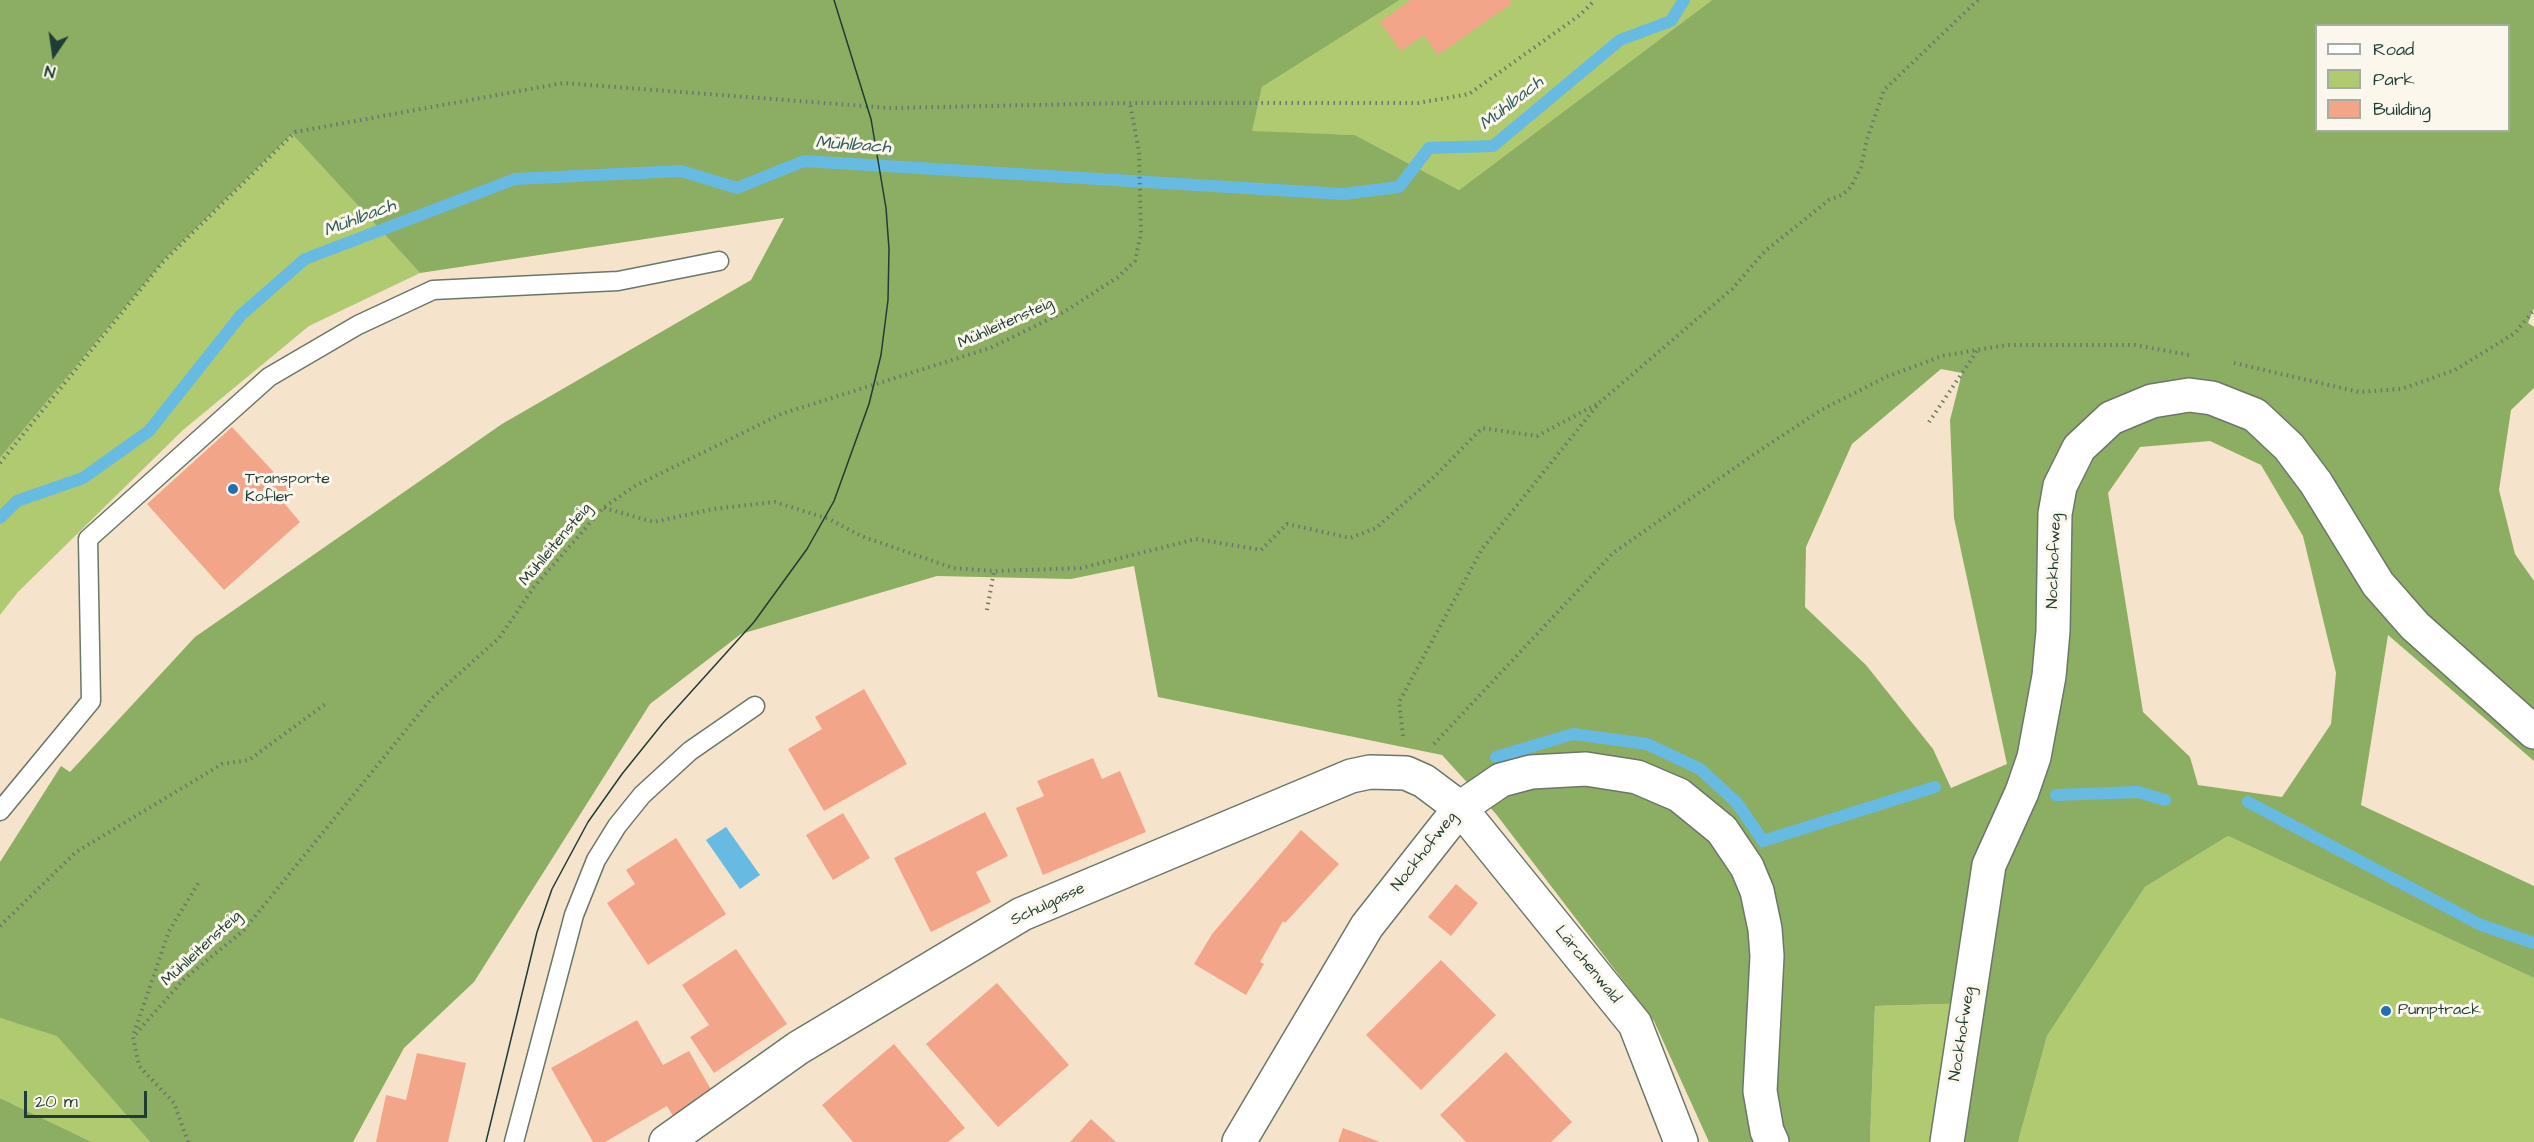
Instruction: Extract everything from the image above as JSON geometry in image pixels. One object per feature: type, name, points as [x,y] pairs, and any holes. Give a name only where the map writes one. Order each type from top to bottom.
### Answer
[{"type":"street","name":"Nockhofweg","points":[[1947,1142],[1989,865],[2022,792],[2034,757],[2049,676],[2053,631],[2055,514],[2060,486],[2079,448],[2110,418],[2152,401],[2189,395],[2212,398],[2255,415],[2271,428],[2316,483],[2378,584],[2415,626],[2534,732]]},
{"type":"street","name":"Nockhofweg","points":[[1239,1142],[1367,926],[1460,808],[1501,780],[1531,772],[1586,769],[1614,772],[1658,785],[1679,795],[1722,830],[1747,867],[1757,891],[1765,929],[1767,956],[1760,1091],[1767,1131],[1772,1142]]},
{"type":"street","name":"Schulgasse","points":[[666,1142],[798,1048],[1022,914],[1351,776],[1370,771],[1406,773],[1424,780],[1460,808]]},
{"type":"street","name":"Lärchenwald","points":[[1460,808],[1635,1024],[1671,1137]]},
{"type":"lane","points":[[0,811],[91,701],[87,539],[269,377],[358,325],[433,290],[618,281],[719,261]]},
{"type":"lane","points":[[513,1142],[574,915],[596,860],[616,826],[642,795],[690,751],[755,706]]},
{"type":"path","points":[[0,463],[162,263],[295,132],[564,83],[890,108],[1130,103],[1418,103],[1469,94],[1580,15],[1595,0]]},
{"type":"path","points":[[1406,773],[1399,702],[1482,549],[1599,403],[1732,290],[1765,251],[1829,201],[1842,195],[1851,187],[1862,167],[1867,139],[1884,90],[1978,0]]},
{"type":"path","name":"Mühlleitensteig","points":[[133,1037],[184,979],[243,931],[432,698],[499,638],[534,587],[603,508],[635,486],[781,414],[990,348],[1099,292],[1135,261],[1141,233],[1139,153],[1130,103]]},
{"type":"path","points":[[2232,363],[2360,392],[2401,389],[2456,370],[2515,333],[2534,310]]},
{"type":"path","points":[[1406,773],[1613,553],[1753,454],[1821,410],[1886,377],[1942,356],[2007,345],[2134,345],[2200,357]]},
{"type":"path","points":[[1929,422],[1977,351]]},
{"type":"path","points":[[603,508],[654,522],[714,509],[775,502],[829,519],[861,536],[953,568],[994,571],[1080,568],[1197,539],[1261,550],[1287,524],[1350,538],[1376,528],[1434,477],[1482,428],[1537,436],[1599,403]]},
{"type":"path","points":[[987,610],[994,571]]},
{"type":"path","points":[[0,926],[76,852],[222,764],[249,760],[328,702]]},
{"type":"path","points":[[188,1142],[174,1103],[139,1066],[133,1037],[169,930],[199,882]]},
{"type":"green space","points":[[0,0],[1400,0],[1262,87],[1252,131],[1355,135],[1459,190],[1712,0],[2534,0],[2534,308],[2528,323],[2534,327],[2534,388],[2511,410],[2499,490],[2515,554],[2534,581],[2534,761],[2388,635],[2361,805],[2534,886],[2534,978],[2228,836],[2145,887],[2047,1036],[2018,1142],[1961,1142],[1977,1003],[1875,1006],[1870,1142],[1709,1142],[1654,1021],[1496,814],[1442,755],[1158,697],[1134,566],[1071,579],[937,576],[741,634],[650,704],[474,982],[404,1048],[353,1142],[150,1142],[57,1036],[0,1018],[0,862],[61,766],[70,772],[195,637],[502,424],[751,280],[784,218],[420,273],[292,134],[165,259],[0,458]],"holes":[[[1941,369],[1962,373],[1950,420],[1954,518],[2007,764],[1951,788],[1933,749],[1866,665],[1805,607],[1806,547],[1852,444]],[[2210,441],[2261,465],[2303,536],[2336,673],[2331,724],[2282,797],[2198,785],[2190,757],[2143,712],[2108,493],[2140,447]]]},
{"type":"green space","points":[[1400,0],[1712,0],[1459,190],[1355,135],[1251,132],[1262,87]]},
{"type":"green space","points":[[292,134],[420,273],[309,326],[183,430],[18,592],[0,615],[0,458],[165,259]]},
{"type":"green space","points":[[2228,836],[2534,978],[2534,1142],[2018,1142],[2047,1036],[2145,887]]},
{"type":"green space","points":[[1977,1003],[1961,1142],[1870,1142],[1875,1006]]},
{"type":"green space","points":[[0,1018],[57,1035],[150,1142],[92,1142],[0,1098]]},
{"type":"green space","points":[[0,1098],[92,1142],[0,1142]]},
{"type":"water","points":[[726,827],[760,875],[740,889],[706,840]]},
{"type":"building","points":[[1411,0],[1510,0],[1512,3],[1438,55],[1424,35],[1401,51],[1380,22]]},
{"type":"building","points":[[232,427],[294,494],[284,503],[300,522],[224,590],[147,504]]},
{"type":"building","points":[[864,689],[907,764],[824,811],[788,749],[822,729],[815,717]]},
{"type":"building","points":[[1093,758],[1102,779],[1120,771],[1146,832],[1043,875],[1016,808],[1044,796],[1037,781]]},
{"type":"building","points":[[985,812],[1008,856],[976,872],[991,902],[931,932],[894,858]]},
{"type":"building","points":[[843,813],[870,858],[833,880],[806,835]]},
{"type":"building","points":[[1301,830],[1339,864],[1285,923],[1283,921],[1260,962],[1264,964],[1246,995],[1194,964],[1212,934]]},
{"type":"building","points":[[676,838],[726,914],[648,965],[607,903],[635,884],[626,870]]},
{"type":"building","points":[[1456,884],[1478,903],[1451,936],[1428,917]]},
{"type":"building","points":[[736,949],[787,1024],[714,1073],[690,1037],[709,1025],[682,985]]},
{"type":"building","points":[[1441,960],[1496,1015],[1421,1090],[1366,1035]]},
{"type":"building","points":[[997,983],[1069,1065],[998,1127],[926,1044]]},
{"type":"building","points":[[637,1020],[663,1065],[689,1051],[713,1093],[673,1116],[667,1106],[605,1142],[593,1142],[551,1068]]},
{"type":"building","points":[[894,1044],[965,1128],[948,1142],[853,1142],[822,1105]]},
{"type":"building","points":[[1506,1052],[1572,1122],[1551,1142],[1466,1142],[1440,1115]]},
{"type":"building","points":[[417,1053],[466,1063],[448,1142],[376,1142],[386,1095],[406,1100]]},
{"type":"building","points":[[1091,1119],[1116,1142],[1070,1142]]},
{"type":"building","points":[[1343,1128],[1380,1142],[1338,1142]]},
{"type":"waterway","name":"Mühlbach","points":[[0,518],[17,501],[83,478],[149,431],[241,315],[305,259],[515,179],[681,171],[737,188],[804,161],[1343,194],[1399,187],[1429,148],[1493,146],[1620,40],[1671,21],[1684,0]]},
{"type":"waterway","points":[[1496,757],[1573,734],[1647,744],[1700,769],[1737,803],[1763,841],[1935,787]]},
{"type":"waterway","points":[[2056,795],[2138,792],[2165,800]]},
{"type":"waterway","points":[[2248,802],[2481,925],[2534,943]]},
{"type":"tram line","points":[[486,1142],[537,932],[552,889],[588,822],[622,774],[663,723],[754,622],[807,549],[834,501],[869,404],[881,355],[888,300],[889,249],[886,208],[871,119],[834,0]]},
{"type":"place","name":"Transporte Kofler","points":[[233,489]]},
{"type":"place","name":"Pumptrack","points":[[2386,1011]]}]
